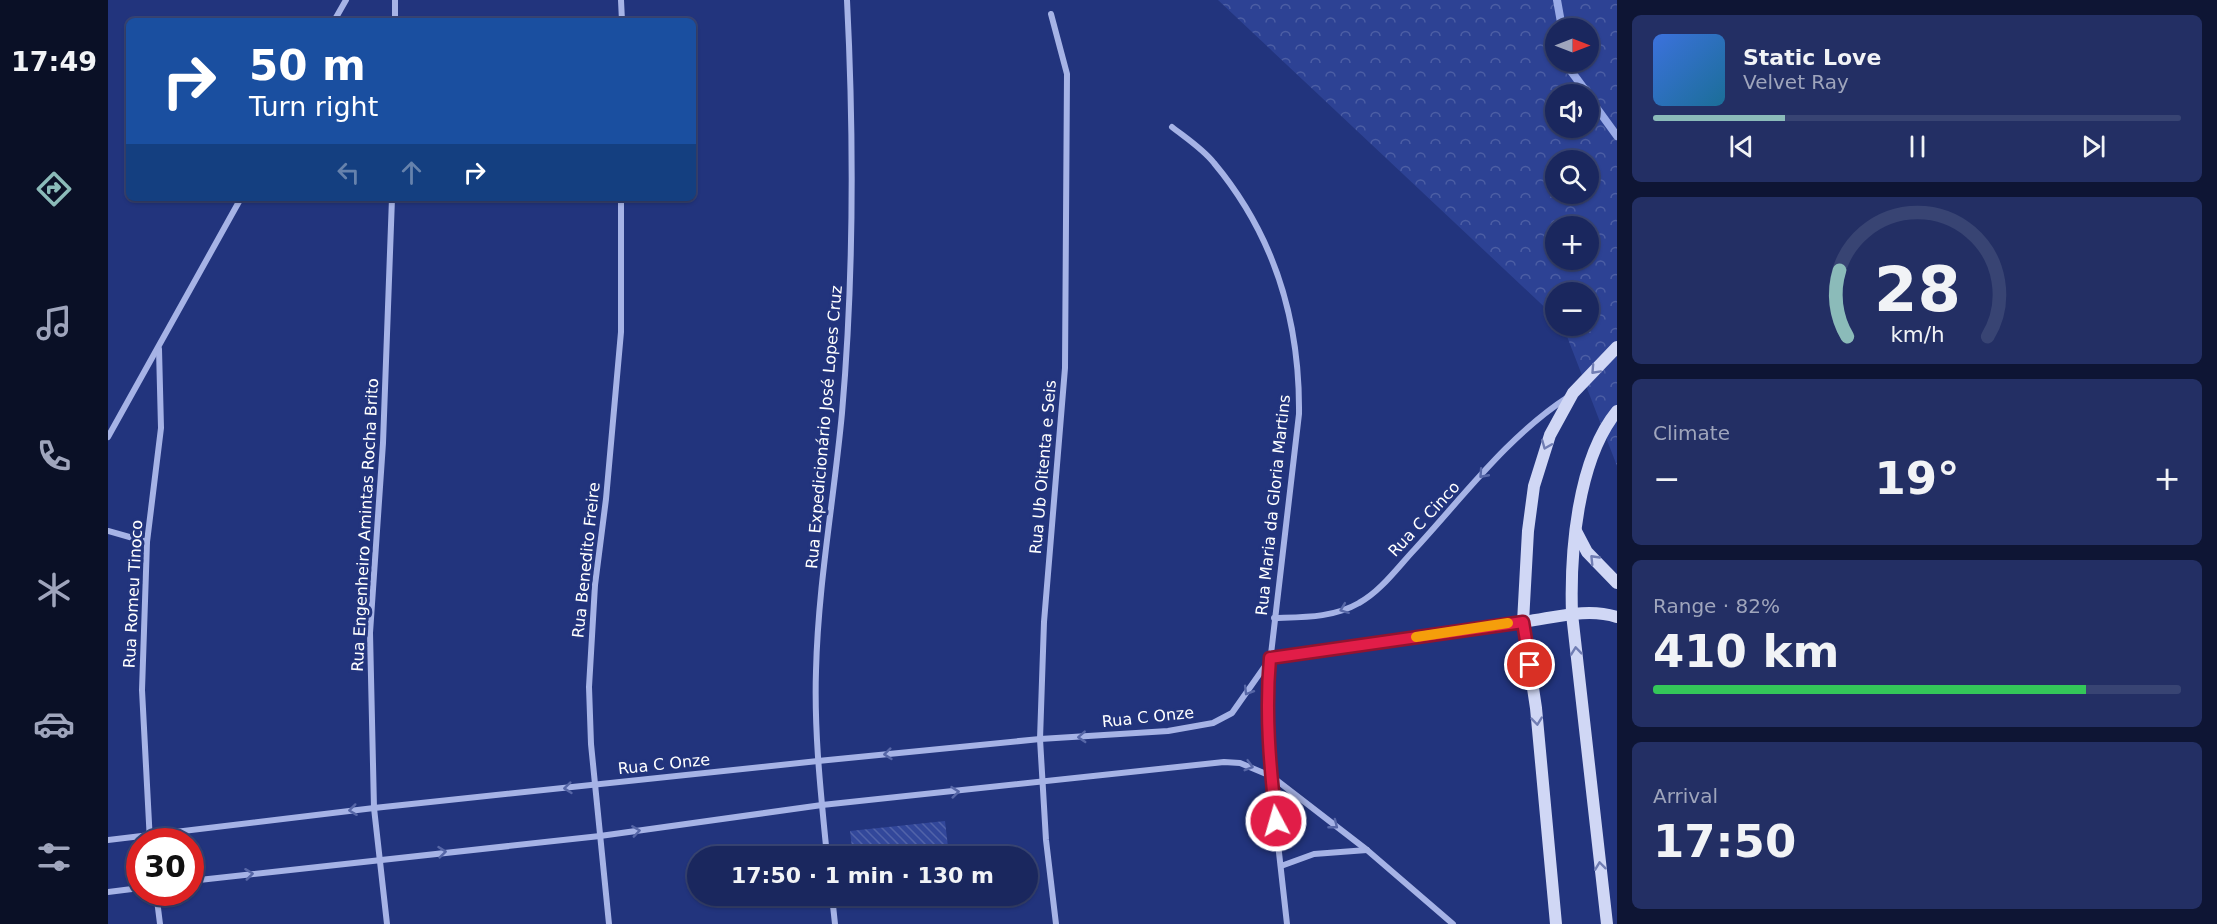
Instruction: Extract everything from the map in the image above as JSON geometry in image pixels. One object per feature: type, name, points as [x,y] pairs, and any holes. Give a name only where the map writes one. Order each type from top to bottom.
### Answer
[{"type":"street","points":[[336,18],[346,0]]},
{"type":"street","points":[[395,0],[395,18]]},
{"type":"street","points":[[621,0],[622,18]]},
{"type":"street","name":"Rua Expedicionário José Lopes Cruz","points":[[826,846],[818,761],[817,640],[842,412],[852,259],[852,126],[847,0]]},
{"type":"street","name":"Rua Ub Oitenta e Seis","points":[[1051,14],[1067,74],[1068,250],[1061,432],[1044,622],[1040,739],[1041,783],[1056,924]]},
{"type":"street","name":"Rua Maria da Gloria Martins","points":[[1172,127],[1213,161],[1247,207],[1286,294],[1295,336],[1299,377],[1299,414],[1266,697],[1271,776],[1287,924]]},
{"type":"street","points":[[108,437],[239,201]]},
{"type":"street","name":"Rua Engenheiro Amintas Rocha Brito","points":[[387,924],[374,808],[370,633],[382,443],[392,201]]},
{"type":"street","name":"Rua Benedito Freire","points":[[609,924],[594,785],[590,716],[591,627],[621,332],[621,201]]},
{"type":"street","points":[[1556,924],[1536,708],[1523,622],[1525,568],[1534,486],[1550,435],[1573,393],[1617,347]]},
{"type":"street","name":"Rua Romeu Tinoco","points":[[149,828],[142,690],[147,542],[161,428],[159,349]]},
{"type":"street","name":"Rua C Cinco","points":[[1274,618],[1325,615],[1360,602],[1401,564],[1517,437],[1545,412],[1573,393]]},
{"type":"street","points":[[1607,924],[1572,614],[1572,563],[1587,477],[1599,440],[1617,411]]},
{"type":"street","points":[[108,531],[147,542]]},
{"type":"street","points":[[1576,531],[1587,552],[1617,583]]},
{"type":"street","points":[[1270,658],[1572,614],[1598,613],[1617,617]]},
{"type":"street","name":"Rua C Onze","points":[[204,831],[374,808],[818,761],[1040,739],[1168,731],[1222,719],[1239,705],[1270,658]]},
{"type":"street","points":[[204,879],[600,836],[822,805],[1224,762],[1240,763],[1271,776],[1367,850],[1453,924]]},
{"type":"street","name":"Rua C Onze","points":[[108,840],[126,839]]},
{"type":"street","points":[[1281,866],[1314,854],[1367,850]]},
{"type":"street","points":[[108,892],[126,890]]},
{"type":"street","points":[[157,906],[159,924]]},
{"type":"street","points":[[833,906],[835,924]]},
{"type":"green space","points":[[1218,0],[1617,0],[1617,466],[1567,336],[1599,336],[1599,282],[1545,282],[1545,308]]},
{"type":"building","points":[[945,821],[948,846],[852,846],[850,831]]},
{"type":"waterway","points":[[1557,0],[1560,18]]},
{"type":"waterway","points":[[1572,72],[1581,84]]},
{"type":"waterway","points":[[1599,111],[1617,136]]},
{"type":"slow traffic","points":[[1416,637],[1508,623]]},
{"type":"route","points":[[1276,821],[1268,754],[1266,697],[1270,658],[1523,622],[1530,665]]}]
